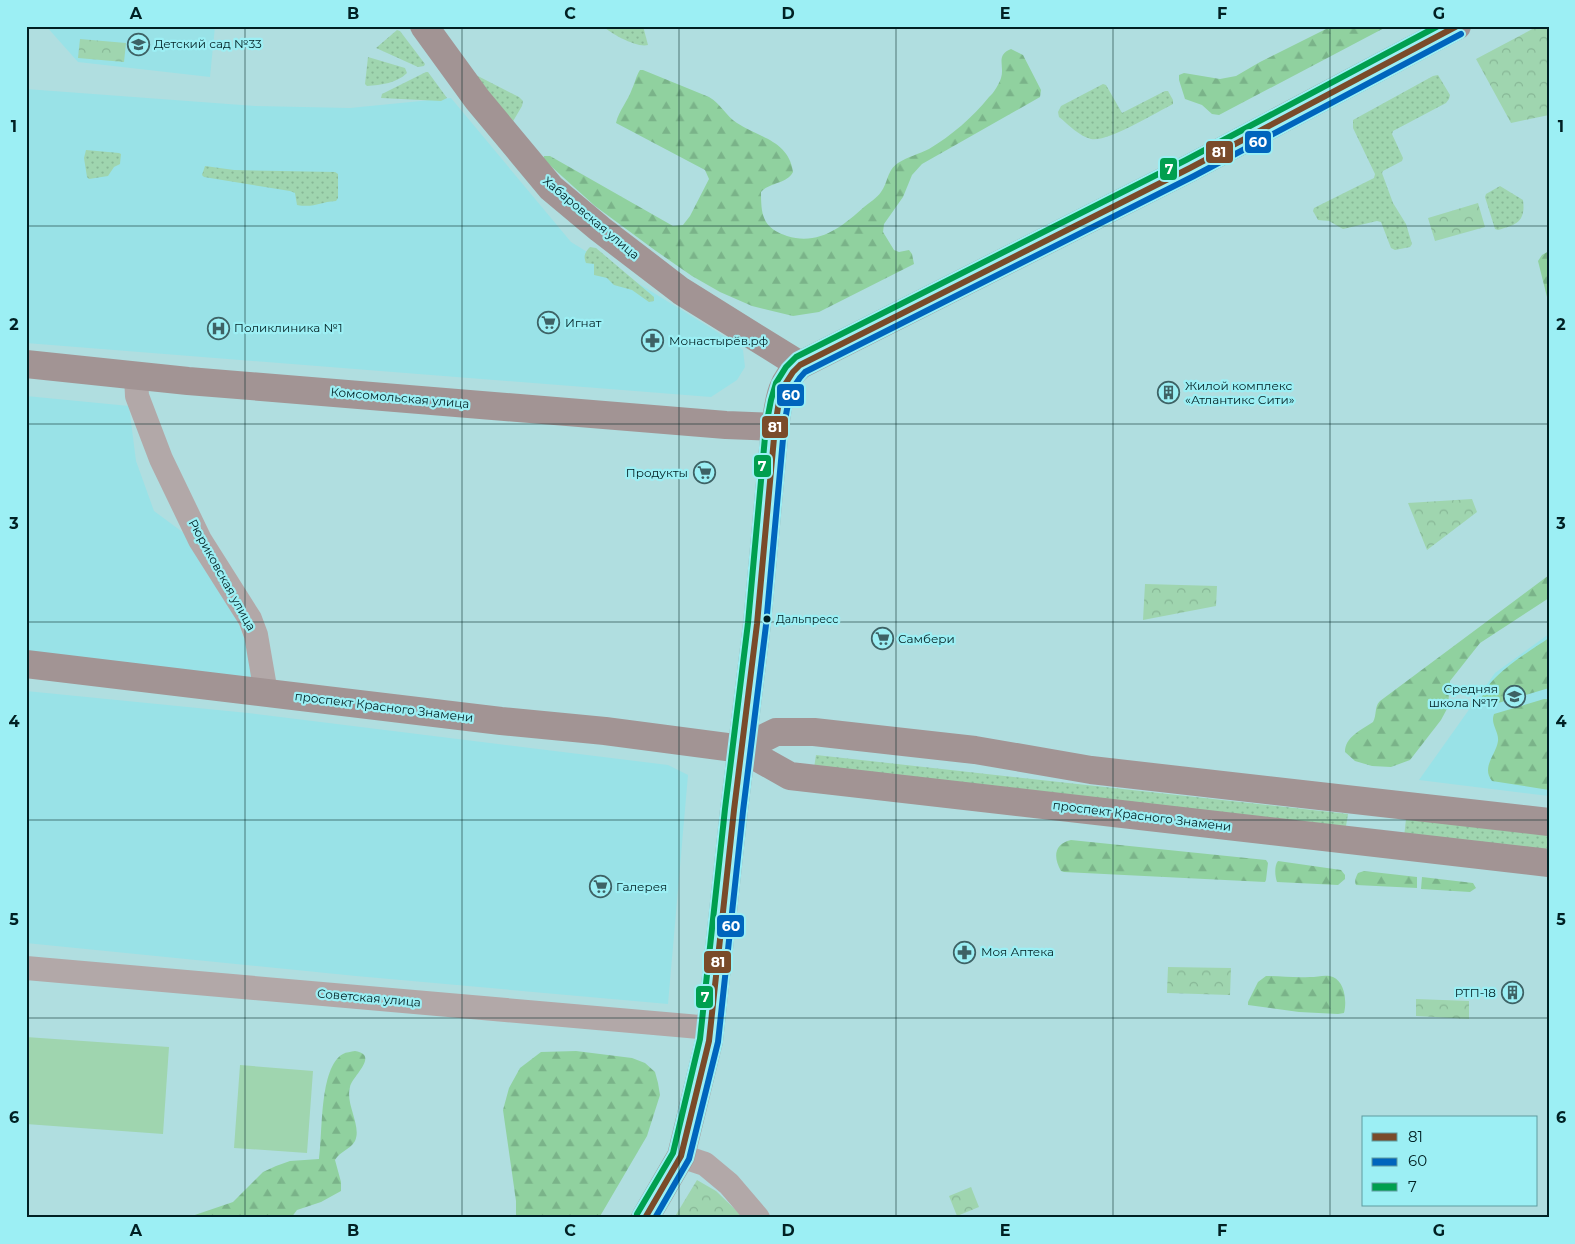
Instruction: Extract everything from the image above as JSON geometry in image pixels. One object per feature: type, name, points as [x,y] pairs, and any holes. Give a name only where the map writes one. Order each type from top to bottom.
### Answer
[{"type":"main road","name":"Хабаровская улица","points":[[424,26],[477,99],[551,188],[600,229],[681,291],[800,365]]},
{"type":"main road","points":[[645,1218],[681,1156],[711,1028],[757,624],[775,427],[780,395],[787,378],[800,365],[1190,168],[1457,26]]},
{"type":"main road","name":"Комсомольская улица","points":[[26,364],[136,376],[726,425],[775,427]]},
{"type":"main road","name":"проспект Красного Знамени","points":[[26,664],[742,748],[790,776],[1549,863]]},
{"type":"main road","points":[[742,748],[776,732],[814,732],[975,750],[1091,770],[1549,822]]},
{"type":"street","name":"Рюриковская улица","points":[[136,376],[137,396],[161,459],[200,540],[250,619],[256,635],[266,693]]},
{"type":"street","name":"Советская улица","points":[[26,968],[711,1028]]},
{"type":"street","points":[[681,1156],[705,1164],[730,1184],[758,1218]]},
{"type":"shaded area","name":"Детский сад №33","points":[[46,26],[215,26],[210,77],[78,62]]},
{"type":"shaded area","points":[[26,89],[255,106],[350,108],[451,98],[571,242],[732,341],[743,350],[745,367],[737,380],[711,397],[26,343]]},
{"type":"shaded area","points":[[26,396],[129,406],[136,461],[154,511],[192,539],[224,586],[262,685],[26,659]]},
{"type":"shaded area","name":"Средняя школа №17","points":[[1549,634],[1549,796],[1419,780],[1495,673]]},
{"type":"shaded area","points":[[26,691],[248,713],[668,765],[688,775],[668,1004],[356,976],[26,943]]},
{"type":"green space","points":[[603,26],[643,26],[648,45],[624,40]]},
{"type":"green space","points":[[1332,26],[1388,26],[1219,115],[1212,114],[1202,105],[1185,99],[1179,75],[1184,73],[1220,79],[1236,76]]},
{"type":"green space","points":[[1538,26],[1549,26],[1549,115],[1511,123],[1476,59]]},
{"type":"green space","points":[[397,30],[400,31],[425,64],[424,66],[418,67],[376,48]]},
{"type":"green space","points":[[80,39],[126,43],[124,62],[78,58]]},
{"type":"green space","points":[[1011,49],[1023,55],[1041,90],[1040,97],[922,164],[912,175],[903,197],[884,224],[883,232],[894,250],[899,252],[909,250],[914,264],[819,312],[793,316],[752,306],[720,292],[692,276],[595,206],[543,159],[544,156],[550,156],[673,226],[683,225],[690,216],[709,179],[705,170],[616,123],[640,70],[643,70],[709,97],[737,123],[780,147],[786,153],[793,172],[787,179],[769,186],[761,192],[765,220],[773,229],[787,236],[809,238],[819,236],[838,228],[877,196],[894,166],[929,149],[969,119],[996,88],[1002,74],[1003,54]]},
{"type":"green space","points":[[368,57],[405,68],[407,73],[394,81],[367,86],[365,84]]},
{"type":"green space","points":[[428,72],[447,98],[441,101],[381,98],[382,94]]},
{"type":"green space","points":[[472,73],[519,97],[523,101],[512,123]]},
{"type":"green space","points":[[1438,75],[1450,95],[1449,99],[1446,103],[1393,131],[1392,134],[1403,158],[1402,161],[1382,173],[1393,203],[1406,224],[1412,244],[1410,247],[1395,250],[1391,248],[1381,222],[1377,221],[1343,229],[1329,221],[1318,220],[1313,211],[1314,208],[1374,178],[1375,174],[1353,128],[1353,120]]},
{"type":"green space","points":[[1103,84],[1106,85],[1122,113],[1165,91],[1168,91],[1173,104],[1119,132],[1098,139],[1091,139],[1074,130],[1059,117],[1058,112],[1061,106]]},
{"type":"green space","points":[[86,150],[119,153],[121,154],[120,164],[114,167],[108,176],[89,179],[84,158]]},
{"type":"green space","points":[[205,166],[234,170],[335,172],[338,174],[338,198],[336,201],[313,205],[297,205],[295,193],[290,191],[204,177],[202,175]]},
{"type":"green space","points":[[1500,186],[1523,200],[1524,207],[1521,218],[1515,224],[1498,230],[1495,229],[1485,197],[1486,194]]},
{"type":"green space","points":[[1478,203],[1485,227],[1435,241],[1428,218]]},
{"type":"green space","points":[[590,247],[596,248],[654,297],[654,301],[649,302],[632,290],[614,285],[607,278],[594,275],[594,264],[586,263],[585,258],[586,252]]},
{"type":"green space","points":[[1549,251],[1549,305],[1538,261],[1542,255]]},
{"type":"green space","points":[[1472,499],[1477,512],[1427,550],[1408,503]]},
{"type":"green space","points":[[1549,575],[1549,598],[1480,643],[1450,681],[1448,707],[1441,720],[1410,760],[1391,767],[1372,766],[1355,761],[1345,752],[1351,738],[1373,722],[1380,701]]},
{"type":"green space","points":[[1145,584],[1217,586],[1216,606],[1143,620]]},
{"type":"green space","points":[[1549,638],[1549,688],[1488,706],[1481,705],[1488,686],[1507,667]]},
{"type":"green space","points":[[1549,699],[1549,790],[1492,781],[1488,771],[1498,741],[1493,721],[1494,714]]},
{"type":"green space","points":[[816,755],[1348,814],[1345,832],[814,768]]},
{"type":"green space","points":[[1406,819],[1549,835],[1549,854],[1404,837]]},
{"type":"green space","points":[[1071,840],[1266,860],[1268,863],[1266,880],[1265,882],[1064,872],[1058,866],[1056,856],[1058,848]]},
{"type":"green space","points":[[1278,861],[1341,870],[1345,875],[1345,879],[1338,885],[1277,882],[1275,871]]},
{"type":"green space","points":[[1364,871],[1417,877],[1417,888],[1356,885],[1355,880],[1358,873]]},
{"type":"green space","points":[[1422,877],[1473,883],[1476,888],[1470,892],[1421,889]]},
{"type":"green space","points":[[1168,967],[1231,968],[1230,995],[1167,993]]},
{"type":"green space","points":[[1266,976],[1333,977],[1343,988],[1344,1013],[1299,1012],[1248,1005],[1258,982]]},
{"type":"green space","points":[[1416,999],[1469,1001],[1469,1019],[1416,1016]]},
{"type":"green space","points":[[26,1037],[169,1047],[163,1134],[26,1124]]},
{"type":"green space","points":[[355,1051],[362,1053],[365,1061],[352,1082],[349,1094],[357,1135],[355,1141],[335,1160],[341,1182],[341,1191],[321,1202],[297,1210],[291,1218],[186,1218],[233,1202],[263,1172],[276,1166],[290,1161],[319,1159],[323,1102],[330,1072],[335,1061],[343,1054]]},
{"type":"green space","points":[[576,1051],[632,1058],[645,1063],[655,1072],[660,1095],[647,1136],[599,1218],[516,1218],[516,1201],[503,1110],[509,1088],[520,1068],[541,1052]]},
{"type":"green space","points":[[240,1065],[313,1071],[307,1153],[234,1148]]},
{"type":"green space","points":[[697,1180],[716,1191],[744,1218],[674,1218]]},
{"type":"green space","points":[[971,1187],[979,1207],[957,1216],[949,1196]]},
{"type":"transit line","name":"7","points":[[637,1214],[673,1153],[700,1039],[725,809],[748,623],[766,426],[776,383],[786,367],[796,357],[1186,160],[1438,26]]},
{"type":"transit line","name":"81","points":[[645,1218],[681,1156],[709,1041],[734,810],[757,624],[775,427],[779,401],[784,386],[793,372],[800,365],[1190,168],[1457,26]]},
{"type":"transit line","name":"60","points":[[655,1218],[689,1159],[718,1042],[743,811],[766,625],[784,428],[786,413],[795,385],[805,372],[1194,176],[1461,34]]},
{"type":"place","name":"Детский сад №33","points":[[138,44]]},
{"type":"place","name":"Игнат","points":[[549,323]]},
{"type":"place","name":"Поликлиника №1","points":[[218,328]]},
{"type":"place","name":"Монастырёв.рф","points":[[653,341]]},
{"type":"place","name":"Жилой комплекс «Атлантикс Сити»","points":[[1169,393]]},
{"type":"place","name":"Продукты","points":[[704,473]]},
{"type":"place","name":"Дальпресс","points":[[767,619]]},
{"type":"place","name":"Самбери","points":[[882,639]]},
{"type":"place","name":"Средняя школа №17","points":[[1514,696]]},
{"type":"place","name":"Галерея","points":[[600,887]]},
{"type":"place","name":"Моя Аптека","points":[[965,952]]},
{"type":"place","name":"РТП-18","points":[[1512,993]]}]
